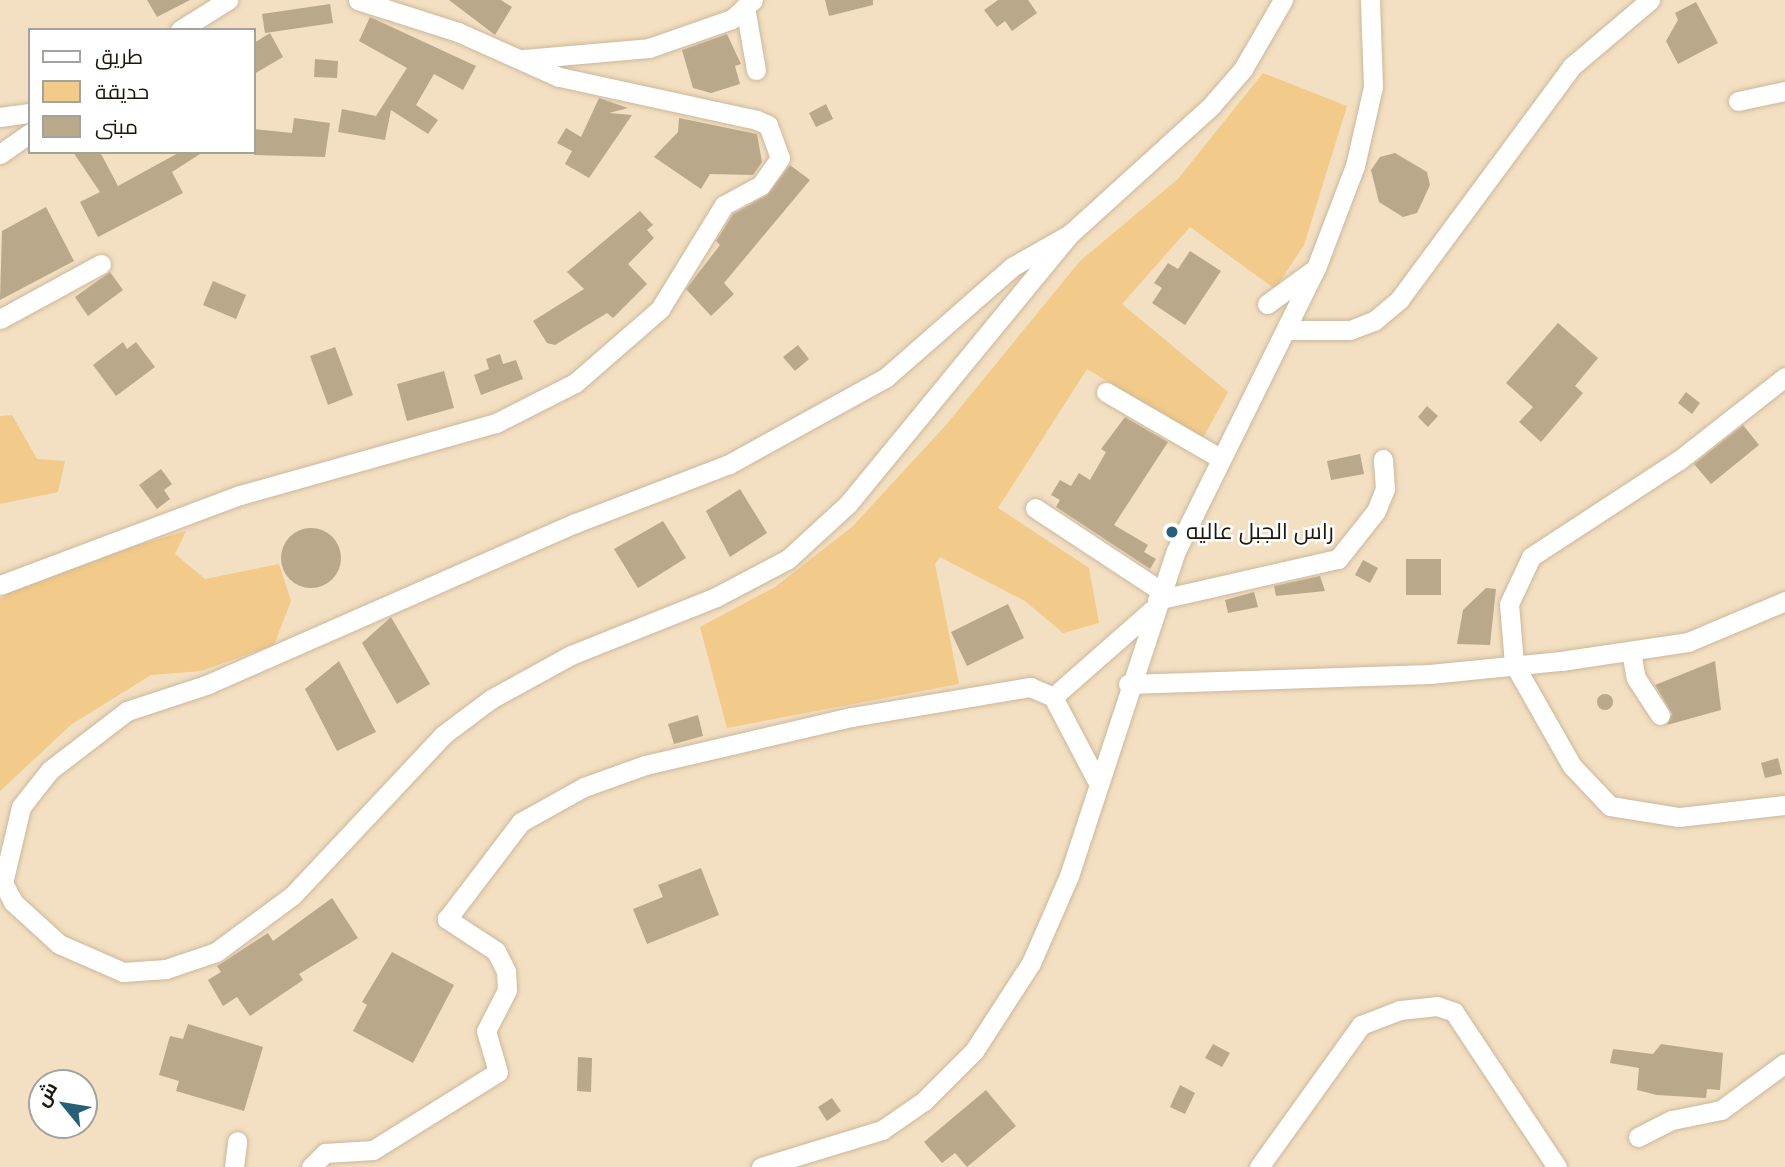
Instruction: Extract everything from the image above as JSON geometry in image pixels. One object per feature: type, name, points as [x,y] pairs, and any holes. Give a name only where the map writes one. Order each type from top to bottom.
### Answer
[{"type":"street","points":[[183,28],[228,0]]},
{"type":"street","points":[[0,585],[240,495],[496,423],[575,383],[660,309],[724,205],[761,185],[780,158],[768,125],[757,120],[559,77],[358,0]]},
{"type":"street","points":[[1070,234],[1012,267],[885,378],[729,464],[575,523],[209,684],[127,711],[50,770],[21,807],[2,884],[13,902],[59,944],[123,972],[166,969],[226,946],[319,871],[443,735],[491,699],[571,655],[716,597],[819,537],[1070,234],[1211,107],[1243,69],[1283,0]]},
{"type":"street","points":[[761,1167],[882,1130],[924,1101],[974,1051],[1031,963],[1069,876],[1096,779],[1157,600],[1218,457],[1316,268],[1368,110],[1376,46],[1370,0]]},
{"type":"street","points":[[1286,330],[1350,330],[1374,321],[1399,300],[1572,66],[1650,0]]},
{"type":"street","points":[[519,60],[649,48],[732,19],[749,3]]},
{"type":"street","points":[[749,3],[756,70]]},
{"type":"street","points":[[1738,101],[1785,91]]},
{"type":"street","points":[[0,117],[28,113]]},
{"type":"street","points":[[0,154],[28,134]]},
{"type":"street","points":[[0,319],[101,264]]},
{"type":"street","points":[[1266,304],[1316,268]]},
{"type":"street","points":[[1785,377],[1679,460],[1531,557],[1509,604],[1514,664],[1572,766],[1610,806],[1679,817],[1785,805]]},
{"type":"street","points":[[1106,392],[1218,457]]},
{"type":"street","points":[[1053,697],[1157,600],[1338,559],[1376,511],[1385,489],[1383,459]]},
{"type":"street","points":[[1035,508],[1157,600]]},
{"type":"street","points":[[1128,684],[1430,674],[1631,651],[1688,642],[1785,601]]},
{"type":"street","points":[[1631,651],[1636,678],[1660,715]]},
{"type":"street","points":[[311,1167],[325,1153],[373,1150],[498,1072],[486,1031],[507,990],[506,971],[496,951],[447,919],[521,822],[584,787],[645,765],[852,717],[1030,687],[1053,697],[1096,779]]},
{"type":"street","points":[[1259,1167],[1361,1025],[1400,1010],[1437,1006],[1454,1012],[1557,1167]]},
{"type":"street","points":[[1638,1137],[1672,1120],[1721,1110],[1785,1063]]},
{"type":"street","points":[[234,1167],[237,1141]]},
{"type":"green space","points":[[1263,73],[1347,106],[1304,245],[1275,289],[1190,227],[1122,304],[1228,392],[1203,438],[1087,369],[998,508],[1089,568],[1099,623],[1063,633],[1025,601],[940,557],[935,564],[959,684],[727,728],[700,627],[775,587],[852,527],[946,425],[1080,261],[1178,179]]},
{"type":"green space","points":[[12,415],[37,459],[65,461],[58,492],[0,504],[0,416]]},
{"type":"green space","points":[[186,531],[175,554],[205,579],[279,564],[291,601],[274,645],[201,671],[151,675],[72,724],[0,791],[0,599],[34,575]]},
{"type":"building","points":[[147,0],[190,0],[157,17]]},
{"type":"building","points":[[449,0],[501,0],[512,7],[495,35]]},
{"type":"building","points":[[825,0],[873,0],[873,5],[829,16]]},
{"type":"building","points":[[998,0],[1028,0],[1037,13],[1012,31],[1005,21],[997,27],[984,10]]},
{"type":"building","points":[[1696,2],[1718,43],[1678,64],[1666,41],[1678,20],[1675,13]]},
{"type":"building","points":[[330,4],[333,23],[265,33],[262,14]]},
{"type":"building","points":[[370,17],[476,66],[463,90],[434,74],[416,105],[438,120],[428,134],[391,110],[385,140],[338,132],[342,109],[376,116],[407,68],[359,41]]},
{"type":"building","points":[[270,33],[283,57],[256,73],[256,42]]},
{"type":"building","points":[[727,34],[741,64],[735,66],[740,84],[711,93],[693,88],[682,50]]},
{"type":"building","points":[[315,59],[338,61],[337,78],[314,77]]},
{"type":"building","points":[[599,98],[628,108],[609,113],[632,115],[589,178],[565,164],[572,151],[557,143],[566,128],[581,137]]},
{"type":"building","points":[[826,104],[833,119],[816,127],[809,113]]},
{"type":"building","points":[[294,118],[330,123],[325,157],[254,155],[256,129],[292,133]]},
{"type":"building","points":[[679,118],[757,134],[762,162],[753,175],[710,174],[701,189],[654,157],[678,132]]},
{"type":"building","points":[[1395,153],[1427,172],[1430,185],[1417,213],[1403,217],[1379,202],[1371,170],[1380,157]]},
{"type":"building","points":[[74,154],[101,154],[118,186],[176,154],[200,154],[172,172],[183,193],[98,237],[80,202],[100,192]]},
{"type":"building","points":[[790,165],[810,180],[724,283],[734,294],[711,316],[686,289],[720,245],[716,241],[733,214],[767,195]]},
{"type":"building","points":[[46,207],[74,261],[0,300],[2,231]]},
{"type":"building","points":[[640,211],[653,225],[647,230],[654,238],[628,264],[647,284],[613,318],[607,313],[555,345],[547,343],[533,321],[584,289],[567,272]]},
{"type":"building","points":[[1190,251],[1221,271],[1185,325],[1152,303],[1162,288],[1154,283],[1168,263],[1178,269]]},
{"type":"building","points":[[110,272],[123,290],[88,316],[75,297]]},
{"type":"building","points":[[213,281],[246,295],[236,319],[203,305]]},
{"type":"building","points":[[1558,323],[1598,358],[1575,386],[1583,393],[1541,442],[1519,422],[1533,407],[1506,383]]},
{"type":"building","points":[[123,342],[127,349],[136,342],[155,367],[116,396],[93,365]]},
{"type":"building","points":[[798,345],[809,359],[795,371],[783,357]]},
{"type":"building","points":[[335,347],[353,395],[328,405],[310,356]]},
{"type":"building","points":[[500,354],[503,364],[516,360],[523,379],[481,395],[474,375],[489,369],[486,359]]},
{"type":"building","points":[[444,371],[454,408],[407,421],[397,384]]},
{"type":"building","points":[[1686,392],[1700,403],[1692,414],[1678,403]]},
{"type":"building","points":[[1427,406],[1438,416],[1428,427],[1418,417]]},
{"type":"building","points":[[1125,417],[1168,442],[1114,525],[1148,545],[1144,552],[1156,559],[1150,569],[1056,507],[1060,500],[1051,495],[1060,480],[1071,486],[1079,473],[1090,480],[1106,452],[1101,449]]},
{"type":"building","points":[[1743,425],[1759,445],[1711,484],[1694,464]]},
{"type":"building","points":[[1360,454],[1364,474],[1331,480],[1327,461]]},
{"type":"building","points":[[161,469],[172,484],[164,490],[170,499],[157,509],[139,485]]},
{"type":"building","points":[[740,489],[767,533],[730,557],[706,511]]},
{"type":"building","points":[[663,521],[686,558],[638,588],[614,549]]},
{"type":"building","points":[[311,528],[328,533],[336,541],[341,558],[336,575],[328,583],[311,588],[294,583],[286,575],[281,558],[286,541],[294,533]]},
{"type":"building","points":[[1406,559],[1441,559],[1441,595],[1406,595]]},
{"type":"building","points":[[1363,560],[1378,568],[1370,583],[1355,575]]},
{"type":"building","points":[[1320,576],[1325,591],[1276,596],[1274,586]]},
{"type":"building","points":[[1486,588],[1496,589],[1490,645],[1457,644],[1463,610]]},
{"type":"building","points":[[1254,592],[1258,607],[1228,613],[1225,600]]},
{"type":"building","points":[[1008,604],[1024,638],[967,666],[951,632]]},
{"type":"building","points":[[391,617],[430,684],[397,704],[362,643]]},
{"type":"building","points":[[339,661],[376,732],[337,751],[305,689]]},
{"type":"building","points":[[1715,661],[1721,710],[1667,725],[1672,714],[1655,685]]},
{"type":"building","points":[[1602,694],[1608,694],[1613,702],[1611,708],[1602,710],[1597,705],[1597,699]]},
{"type":"building","points":[[698,715],[703,736],[674,744],[668,724]]},
{"type":"building","points":[[1778,758],[1782,774],[1765,778],[1761,763]]},
{"type":"building","points":[[701,868],[719,915],[647,944],[633,909],[663,897],[658,885]]},
{"type":"building","points":[[332,898],[358,938],[299,974],[303,980],[250,1016],[237,997],[223,1006],[208,980],[221,972],[217,966],[268,933],[273,941]]},
{"type":"building","points":[[392,952],[454,985],[413,1063],[353,1031],[367,1005],[362,1002]]},
{"type":"building","points":[[188,1024],[263,1047],[244,1111],[176,1091],[179,1081],[159,1075],[170,1036],[183,1039]]},
{"type":"building","points":[[1213,1044],[1230,1053],[1222,1067],[1205,1058]]},
{"type":"building","points":[[1661,1044],[1723,1053],[1720,1090],[1707,1089],[1706,1098],[1657,1095],[1637,1090],[1639,1068],[1610,1063],[1613,1049],[1653,1054]]},
{"type":"building","points":[[578,1057],[592,1058],[591,1092],[577,1091]]},
{"type":"building","points":[[1180,1085],[1195,1093],[1185,1114],[1170,1107]]},
{"type":"building","points":[[986,1090],[1016,1126],[967,1167],[955,1153],[942,1163],[924,1142]]},
{"type":"building","points":[[832,1098],[841,1111],[827,1121],[818,1107]]},
{"type":"place","name":"راس الجبل عاليه","points":[[1172,532]]}]
